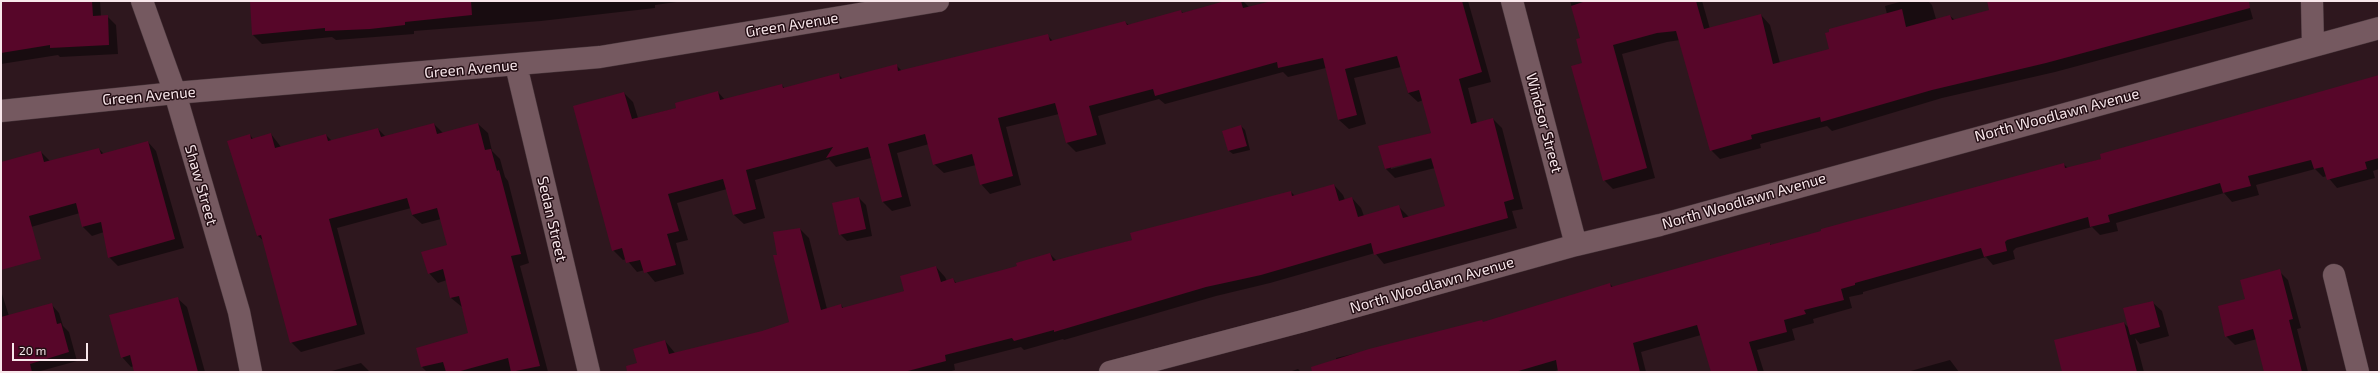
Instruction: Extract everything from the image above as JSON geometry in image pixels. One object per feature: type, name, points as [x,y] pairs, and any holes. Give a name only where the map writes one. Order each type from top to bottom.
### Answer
[{"type":"street","name":"Shaw Street","points":[[142,1],[174,93],[238,312],[251,372]]},
{"type":"street","name":"Green Avenue","points":[[1,110],[174,93],[600,57],[938,1]]},
{"type":"street","name":"Windsor Street","points":[[1512,1],[1576,245]]},
{"type":"street","points":[[2312,1],[2313,46]]},
{"type":"street","name":"North Woodlawn Avenue","points":[[1110,372],[1303,321],[1576,245],[1660,225],[2379,28]]},
{"type":"street","name":"Sedan Street","points":[[516,65],[589,372]]},
{"type":"street","points":[[2334,275],[2358,372]]},
{"type":"building","points":[[1,1],[92,1],[93,16],[108,15],[109,45],[50,48],[50,45],[1,53]]},
{"type":"building","points":[[250,1],[471,1],[472,15],[405,22],[405,25],[370,29],[325,31],[325,28],[252,35]]},
{"type":"building","points":[[1225,1],[1241,1],[1243,8],[1272,1],[1462,1],[1482,72],[1459,79],[1471,124],[1493,118],[1514,199],[1504,202],[1508,218],[1374,255],[1371,243],[1261,275],[1206,287],[1054,332],[1054,330],[1014,341],[1012,338],[945,355],[946,361],[904,372],[627,372],[626,366],[637,363],[633,349],[665,340],[669,354],[762,331],[789,322],[773,255],[777,255],[773,232],[800,228],[821,310],[841,304],[842,308],[904,291],[900,276],[936,266],[941,282],[953,278],[955,283],[1017,266],[1016,263],[1050,253],[1053,261],[1132,240],[1130,233],[1291,191],[1292,196],[1334,184],[1339,201],[1352,197],[1358,217],[1399,205],[1403,218],[1445,206],[1431,158],[1385,169],[1378,146],[1431,133],[1419,90],[1408,93],[1397,56],[1345,69],[1357,115],[1338,120],[1323,58],[1278,68],[1277,62],[1155,96],[1153,89],[1089,106],[1097,135],[1066,143],[1055,103],[998,118],[1013,176],[980,185],[972,154],[933,165],[925,134],[888,144],[902,197],[882,202],[868,147],[826,158],[833,147],[746,170],[756,209],[733,215],[723,179],[668,194],[679,231],[667,234],[676,265],[644,273],[640,260],[626,263],[622,248],[612,251],[573,106],[624,92],[632,119],[676,108],[675,103],[718,91],[720,100],[782,84],[783,88],[839,73],[840,79],[897,64],[898,71],[1048,34],[1050,41],[1125,21],[1127,25],[1181,10],[1182,13]]},
{"type":"building","points":[[1586,1],[1696,1],[1704,29],[1761,14],[1773,64],[1829,49],[1825,33],[1829,32],[1829,29],[1902,9],[1906,27],[1950,15],[1952,20],[1989,10],[1987,1],[2249,1],[2250,8],[2046,63],[1932,90],[1821,122],[1820,117],[1751,135],[1752,139],[1710,151],[1676,31],[1657,33],[1613,45],[1647,168],[1603,181],[1571,66],[1582,63],[1576,39],[1580,38],[1571,6]]},
{"type":"building","points":[[2379,75],[2379,158],[2365,162],[2367,169],[2327,180],[2323,167],[2314,169],[2311,160],[2248,176],[2251,186],[2223,193],[2220,183],[2108,215],[2110,222],[2090,227],[2088,217],[2007,240],[2005,242],[2007,251],[1984,257],[1981,248],[1855,283],[1855,285],[1841,289],[1844,300],[1804,310],[1806,314],[1784,320],[1787,332],[1749,342],[1758,372],[1711,372],[1697,325],[1633,343],[1640,372],[1558,372],[1556,360],[1515,372],[1312,372],[1311,367],[1369,349],[1482,320],[1483,322],[1610,283],[1611,287],[1770,242],[1770,245],[1821,231],[1821,229],[2064,163],[2065,168],[2101,159],[2100,154]]},
{"type":"building","points":[[434,123],[437,134],[478,123],[485,150],[491,149],[497,171],[499,170],[521,254],[511,256],[540,366],[511,372],[508,358],[457,372],[446,372],[443,362],[421,367],[416,348],[468,333],[459,296],[450,298],[443,269],[428,274],[421,252],[447,245],[437,208],[412,215],[407,198],[329,219],[357,325],[290,343],[261,235],[257,236],[227,141],[250,134],[251,139],[271,133],[275,148],[326,134],[328,141],[378,128],[381,137]]},
{"type":"building","points":[[1241,125],[1247,146],[1228,151],[1222,131]]},
{"type":"building","points":[[148,141],[175,239],[108,258],[101,222],[82,227],[76,203],[29,216],[41,259],[1,270],[1,162],[41,151],[44,162],[99,148],[101,154]]},
{"type":"building","points":[[859,197],[866,229],[839,235],[832,203]]},
{"type":"building","points":[[2280,269],[2293,319],[2289,320],[2302,372],[2264,372],[2253,329],[2225,337],[2218,306],[2245,299],[2240,280]]},
{"type":"building","points":[[178,297],[198,372],[134,372],[130,355],[121,358],[109,315]]},
{"type":"building","points":[[2153,301],[2160,327],[2130,335],[2123,308]]},
{"type":"building","points":[[52,303],[57,324],[61,323],[69,352],[30,364],[32,372],[1,372],[1,317]]},
{"type":"building","points":[[2124,322],[2137,372],[2062,372],[2054,340]]}]
